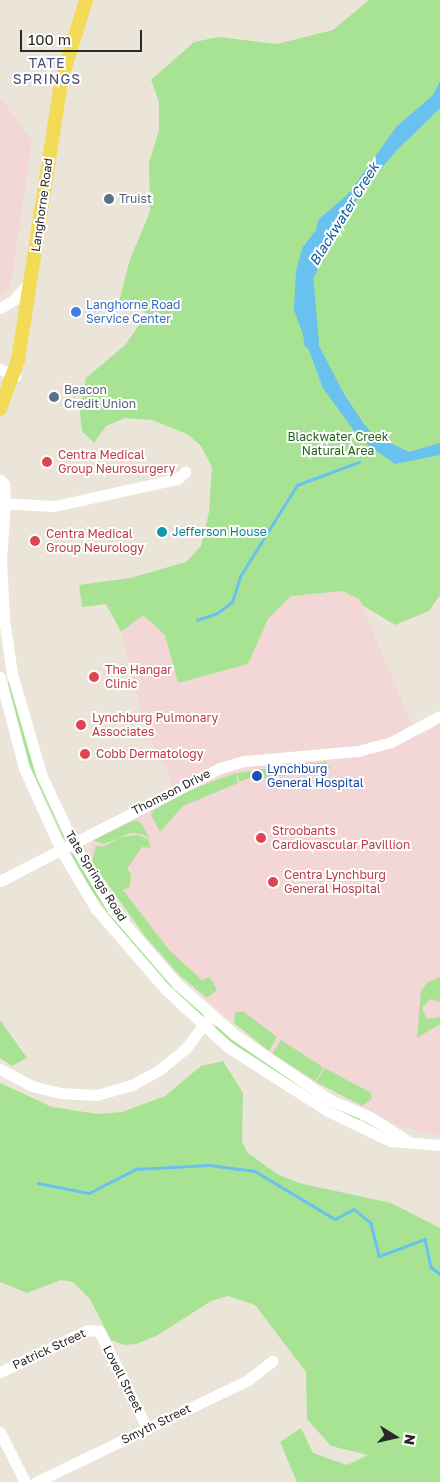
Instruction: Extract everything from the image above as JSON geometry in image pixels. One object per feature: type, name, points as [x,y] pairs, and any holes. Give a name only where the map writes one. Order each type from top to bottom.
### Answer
[{"type":"main road","name":"Langhorne Road","points":[[0,409],[15,376],[55,110],[86,0]]},
{"type":"street","points":[[0,308],[14,300],[30,280]]},
{"type":"street","points":[[0,369],[15,376]]},
{"type":"street","points":[[3,503],[54,506],[177,479],[184,472]]},
{"type":"street","name":"Tate Springs Road","points":[[0,480],[4,484],[1,559],[4,618],[12,674],[41,774],[73,843],[125,925],[172,978],[208,1013],[283,1071],[408,1141]]},
{"type":"street","name":"Tate Springs Road","points":[[0,677],[24,768],[61,850],[96,909],[118,938],[203,1027],[255,1066],[326,1110],[390,1141],[440,1145]]},
{"type":"street","name":"Thomson Drive","points":[[0,881],[220,768],[245,761],[358,751],[391,742],[440,716]]},
{"type":"street","points":[[0,1069],[32,1086],[61,1093],[97,1095],[132,1085],[159,1070],[186,1048],[203,1027],[208,1013]]},
{"type":"street","points":[[203,1027],[217,1021]]},
{"type":"street","name":"Patrick Street","points":[[0,1372],[88,1330],[99,1331]]},
{"type":"street","name":"Lovell Street","points":[[99,1331],[147,1428]]},
{"type":"street","name":"Smyth Street","points":[[36,1482],[248,1380],[272,1361]]},
{"type":"street","points":[[0,1432],[25,1482]]},
{"type":"shaded area","points":[[0,97],[32,141],[10,290],[0,296]]},
{"type":"shaded area","name":"Centra Lynchburg General Hospital","points":[[342,591],[359,599],[412,725],[420,737],[440,722],[440,1136],[398,1126],[316,1082],[260,1044],[204,998],[161,953],[88,857],[91,844],[100,836],[173,797],[170,776],[148,736],[121,632],[143,615],[165,635],[178,682],[248,664],[268,619],[291,596]]},
{"type":"green space","name":"Blackwater Creek Natural Area","points":[[369,0],[440,0],[440,595],[429,611],[395,625],[362,605],[359,599],[342,591],[291,596],[268,619],[248,664],[178,683],[165,635],[143,615],[121,632],[106,604],[82,607],[79,585],[130,578],[186,562],[201,546],[209,512],[212,467],[201,446],[187,434],[152,420],[125,418],[106,426],[94,443],[82,431],[80,412],[86,378],[125,345],[147,314],[133,304],[119,302],[130,259],[150,212],[149,163],[159,130],[159,102],[151,80],[194,42],[219,37],[277,44],[333,30]]},
{"type":"green space","points":[[10,682],[64,839],[28,762],[7,684]]},
{"type":"green space","points":[[326,762],[331,767],[328,771],[299,774],[294,765]]},
{"type":"green space","points":[[291,765],[296,774],[261,778],[260,774],[239,782],[237,773]]},
{"type":"green space","points":[[236,773],[238,783],[183,806],[160,832],[151,815],[154,810],[192,789]]},
{"type":"green space","points":[[135,820],[141,823],[150,839],[142,834],[130,833],[104,844],[93,840]]},
{"type":"green space","points":[[138,835],[148,839],[151,848],[142,847],[127,869],[131,874],[130,887],[123,890],[169,950],[202,980],[210,977],[217,990],[207,998],[179,975],[144,935],[92,862],[96,846],[103,847],[121,837]]},
{"type":"green space","points":[[72,852],[203,1014],[203,1017],[166,983],[131,945],[89,887],[71,854]]},
{"type":"green space","points":[[440,977],[440,1002],[430,999],[422,1008],[427,1019],[440,1017],[440,1024],[417,1038],[421,991],[428,982]]},
{"type":"green space","points":[[243,1011],[277,1037],[269,1051],[234,1023],[235,1013]]},
{"type":"green space","points":[[0,1020],[27,1058],[12,1066],[0,1058]]},
{"type":"green space","points":[[217,1025],[360,1118],[360,1122],[320,1102],[248,1056],[214,1028]]},
{"type":"green space","points":[[281,1040],[324,1068],[315,1081],[272,1053]]},
{"type":"green space","points":[[223,1061],[243,1093],[242,1142],[248,1153],[277,1174],[299,1183],[391,1203],[440,1228],[440,1482],[297,1482],[280,1442],[301,1428],[313,1453],[347,1465],[368,1455],[331,1446],[307,1419],[306,1372],[255,1305],[228,1296],[211,1301],[158,1335],[136,1344],[124,1345],[111,1340],[90,1299],[73,1282],[61,1280],[27,1293],[0,1282],[0,1083],[52,1107],[98,1114],[122,1112],[165,1096],[201,1066]]},
{"type":"green space","points":[[325,1068],[371,1093],[372,1099],[362,1106],[316,1082]]},
{"type":"water","points":[[440,81],[440,108],[396,151],[369,183],[337,227],[303,290],[301,311],[344,394],[364,424],[374,435],[409,452],[440,443],[440,455],[395,464],[360,439],[323,388],[294,310],[296,272],[302,248],[316,230],[319,219],[348,194],[397,126],[433,95]]},
{"type":"waterway","name":"Blackwater Creek","points":[[310,267],[305,276],[311,342]]},
{"type":"waterway","points":[[197,620],[217,613],[232,602],[241,575],[297,485],[359,462]]},
{"type":"waterway","points":[[38,1183],[89,1193],[136,1169],[209,1165],[255,1171],[335,1219],[354,1209],[371,1223],[379,1256],[425,1239],[431,1267],[440,1274]]},
{"type":"place","name":"Truist","points":[[109,199]]},
{"type":"place","name":"Langhorne Road Service Center","points":[[76,312]]},
{"type":"place","name":"Beacon Credit Union","points":[[54,397]]},
{"type":"place","name":"Centra Medical Group Neurosurgery","points":[[47,462]]},
{"type":"place","name":"Jefferson House","points":[[162,532]]},
{"type":"place","name":"Centra Medical Group Neurology","points":[[35,541]]},
{"type":"place","name":"The Hangar Clinic","points":[[94,677]]},
{"type":"place","name":"Lynchburg Pulmonary Associates","points":[[81,725]]},
{"type":"place","name":"Cobb Dermatology","points":[[85,754]]},
{"type":"place","name":"Lynchburg General Hospital","points":[[257,776]]},
{"type":"place","name":"Stroobants Cardiovascular Pavillion","points":[[261,838]]},
{"type":"place","name":"Centra Lynchburg General Hospital","points":[[273,882]]},
{"type":"district","name":"TATE SPRINGS","points":[[47,72]]}]
